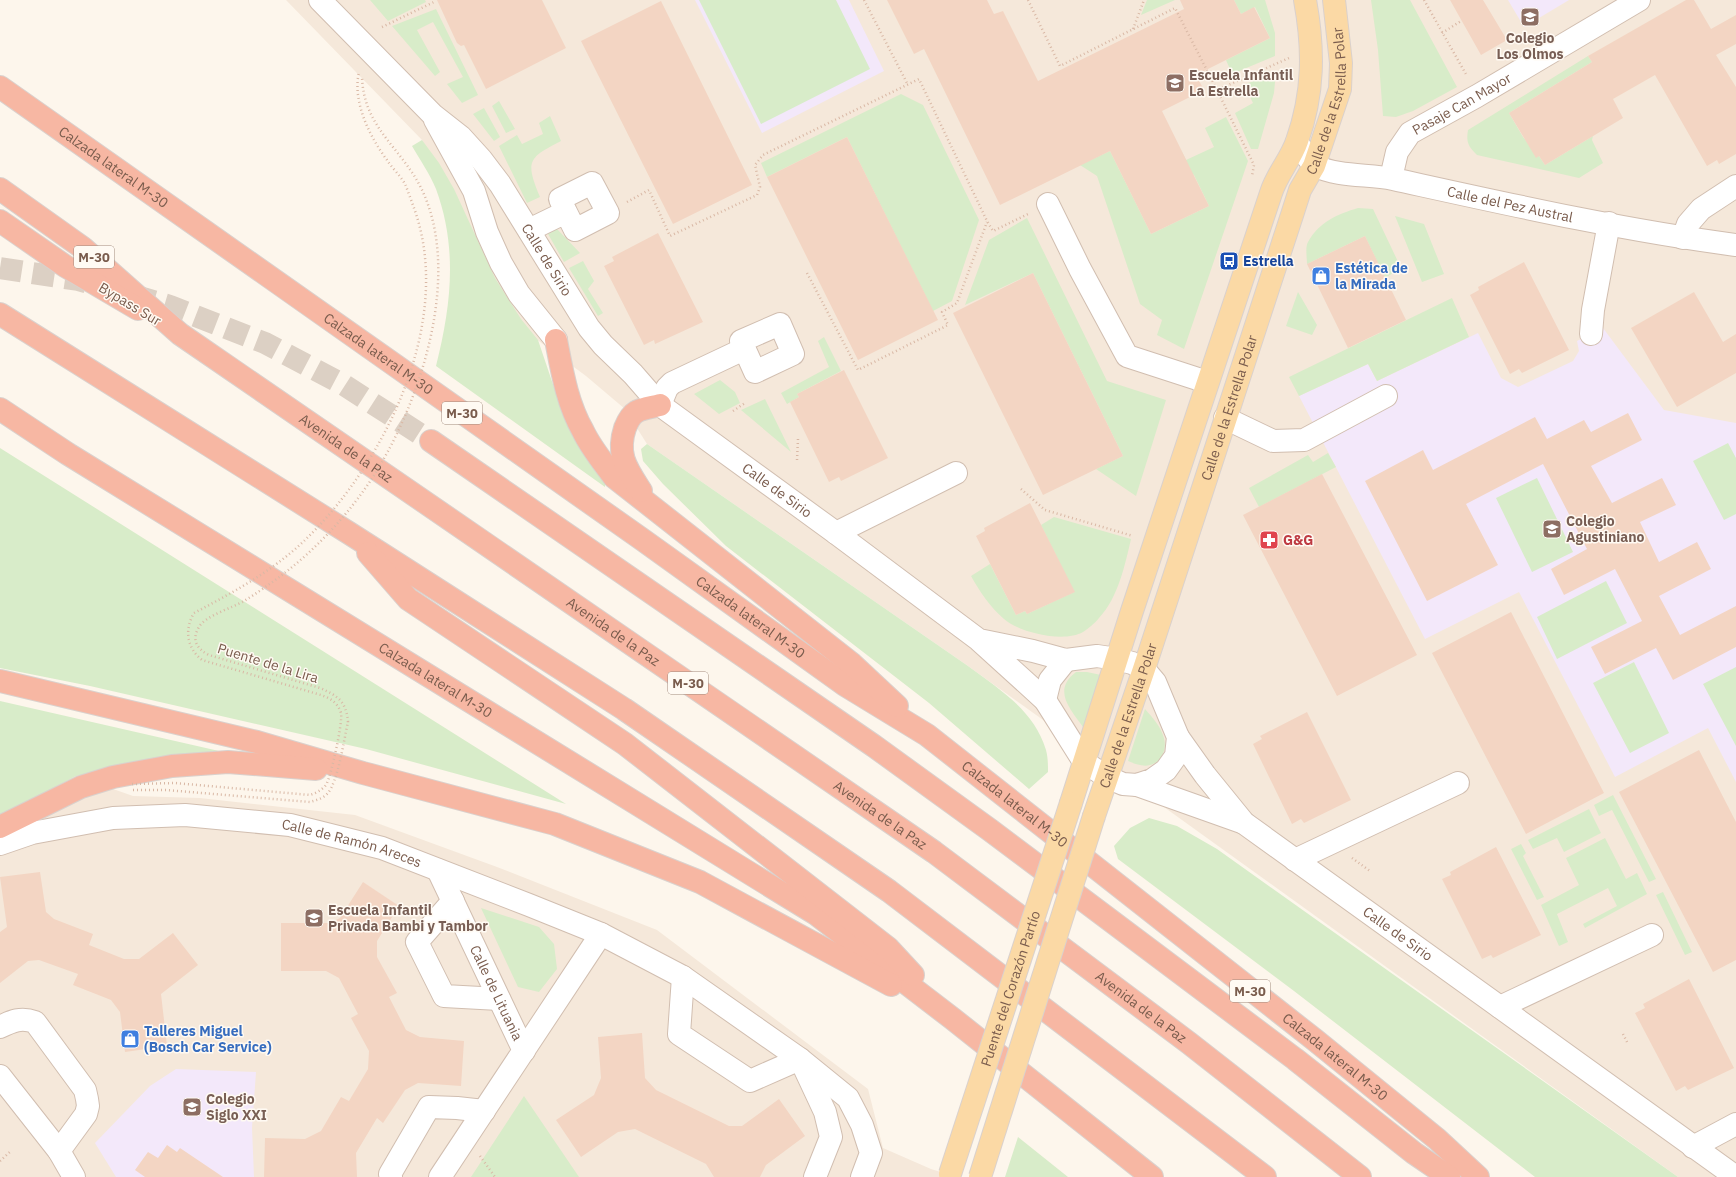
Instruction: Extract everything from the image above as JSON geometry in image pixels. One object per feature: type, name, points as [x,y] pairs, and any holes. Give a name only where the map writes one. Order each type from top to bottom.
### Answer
[{"type":"highway","name":"Calzada lateral M-30","points":[[0,87],[845,685],[927,735],[1315,1040],[1436,1139],[1478,1177]]},
{"type":"highway","name":"Avenida de la Paz","points":[[0,189],[83,248],[180,334],[934,852],[1189,1043],[1360,1177]]},
{"type":"highway","name":"Bypass Sur","points":[[0,221],[66,266],[180,334]]},
{"type":"highway","points":[[0,314],[350,533],[624,710],[889,891],[1265,1177]]},
{"type":"highway","points":[[556,340],[562,375],[573,410],[582,431],[614,477],[852,664],[927,735]]},
{"type":"highway","points":[[653,509],[627,470],[622,457],[622,438],[627,424],[635,412],[660,405]]},
{"type":"highway","name":"Calzada lateral M-30","points":[[0,409],[68,454],[816,914],[953,1019],[1152,1177]]},
{"type":"highway","points":[[431,441],[867,742],[984,825],[1295,1059],[1414,1153],[1449,1177]]},
{"type":"highway","points":[[350,533],[408,599],[625,744],[888,948],[953,1019]]},
{"type":"highway","points":[[0,681],[257,742],[363,773],[555,824],[700,882],[953,1019]]},
{"type":"highway","points":[[0,827],[81,787],[113,776],[172,766],[228,762],[363,773]]},
{"type":"main road","name":"Calle de la Estrella Polar","points":[[1071,803],[1207,382],[1274,183],[1297,142],[1311,90],[1311,48],[1305,0]]},
{"type":"main road","name":"Calle de la Estrella Polar","points":[[1094,816],[1144,670],[1298,196],[1314,166],[1340,89],[1341,63],[1332,3]]},
{"type":"main road","name":"Puente del Corazón Partío","points":[[950,1175],[1071,803]]},
{"type":"main road","name":"Puente del Corazón Partío","points":[[980,1177],[1094,816]]},
{"type":"street","name":"Calle de Sirio","points":[[320,0],[433,115],[461,137],[481,159],[500,184],[589,328],[603,345],[633,374],[660,405],[836,533],[979,640],[1045,700],[1084,762],[1107,777],[1123,784],[1137,785],[1244,823]]},
{"type":"street","name":"Pasaje Can Mayor","points":[[1391,178],[1397,152],[1410,133],[1477,96],[1639,0]]},
{"type":"street","name":"Calle de Sirio","points":[[433,115],[474,191],[487,232],[501,263],[519,294],[556,340]]},
{"type":"street","points":[[1297,142],[1314,166]]},
{"type":"street","name":"Calle del Pez Austral","points":[[1314,166],[1346,174],[1391,178],[1458,194],[1683,238],[1736,245]]},
{"type":"street","points":[[592,183],[608,213],[575,230],[566,212],[560,199],[592,183]]},
{"type":"street","points":[[1683,238],[1688,224],[1701,209],[1736,186]]},
{"type":"street","name":"Calle de la Estrella Polar","points":[[1048,204],[1080,269],[1127,356],[1207,382]]},
{"type":"street","points":[[529,230],[566,212]]},
{"type":"street","points":[[1591,334],[1593,310],[1609,223]]},
{"type":"street","points":[[660,405],[667,388],[672,383],[744,349]]},
{"type":"street","points":[[1225,418],[1273,441],[1304,440],[1386,396]]},
{"type":"street","points":[[836,533],[956,473]]},
{"type":"street","name":"Calle de Sirio","points":[[979,640],[1066,660],[1097,656],[1117,659],[1132,663],[1144,670],[1155,682],[1178,737],[1205,775],[1244,823],[1736,1177]]},
{"type":"street","points":[[1045,700],[1050,680],[1066,660]]},
{"type":"street","name":"Calle de Sirio","points":[[1137,785],[1152,780],[1166,770],[1176,756],[1178,737]]},
{"type":"street","points":[[1295,860],[1458,783]]},
{"type":"street","name":"Calle de Ramón Areces","points":[[0,844],[32,834],[113,818],[185,815],[290,825],[382,848],[601,934],[684,977],[800,1059],[848,1098],[862,1125],[871,1153],[862,1177]]},
{"type":"street","name":"Calle de Lituania","points":[[438,870],[524,1051]]},
{"type":"street","points":[[453,901],[416,942],[444,996],[499,999]]},
{"type":"street","name":"Calle de Lituania","points":[[440,1177],[601,934]]},
{"type":"street","points":[[1500,1007],[1652,935]]},
{"type":"street","points":[[684,977],[679,1034],[750,1081],[800,1059]]},
{"type":"street","points":[[0,1027],[15,1020],[21,1019],[35,1022],[85,1090],[88,1106],[86,1114],[58,1151]]},
{"type":"street","name":"Calle de Ramón Areces","points":[[800,1059],[825,1112],[831,1137],[815,1177]]},
{"type":"street","points":[[0,1076],[58,1151],[74,1177]]},
{"type":"street","points":[[391,1177],[390,1174],[429,1107],[484,1111]]},
{"type":"street","points":[[1693,1147],[1736,1124]]},
{"type":"path","points":[[864,0],[908,84]]},
{"type":"path","points":[[1028,0],[1060,66],[1175,8],[1218,90],[1254,165],[1252,178]]},
{"type":"path","points":[[1133,29],[1144,0]]},
{"type":"path","points":[[1424,0],[1473,85],[1477,96]]},
{"type":"path","points":[[382,27],[434,2]]},
{"type":"path","points":[[1442,33],[1461,21]]},
{"type":"path","points":[[1218,90],[1311,48]]},
{"type":"path","points":[[132,784],[175,783],[310,795],[319,791],[326,785],[330,775],[341,725],[341,714],[334,702],[321,695],[202,660],[195,654],[189,644],[189,634],[190,620],[194,613],[237,590],[269,569],[303,542],[336,505],[359,476],[376,449],[398,404],[412,364],[422,323],[426,289],[426,266],[421,232],[415,210],[404,183],[383,154],[361,109],[358,94],[359,72]]},
{"type":"path","name":"Puente de la Lira","points":[[133,790],[166,790],[310,802],[320,799],[328,793],[334,783],[348,722],[347,712],[336,695],[320,688],[208,656],[200,650],[196,643],[195,634],[202,622],[243,601],[282,574],[322,540],[352,506],[369,483],[392,444],[413,398],[425,361],[438,293],[438,257],[432,218],[415,177],[371,116],[364,99],[362,76]]},
{"type":"path","points":[[608,213],[649,190],[670,236],[757,195],[760,188],[755,165],[763,155],[919,78],[993,231],[1048,204]]},
{"type":"path","points":[[807,273],[858,370],[948,325],[942,312],[957,303],[987,221]]},
{"type":"path","points":[[733,411],[745,403]]},
{"type":"path","points":[[797,460],[798,439]]},
{"type":"path","points":[[1021,489],[1045,510],[1137,537]]},
{"type":"path","points":[[1352,858],[1370,871]]},
{"type":"path","points":[[1624,1034],[1628,1044]]},
{"type":"path","points":[[0,1161],[11,1151]]},
{"type":"shaded area","points":[[286,0],[1736,0],[1736,1177],[1678,1177],[968,666],[647,444],[625,409],[586,376],[528,333],[494,284],[460,206],[422,140]]},
{"type":"shaded area","points":[[695,0],[849,0],[884,71],[762,133]]},
{"type":"shaded area","name":"Colegio Los Olmos","points":[[1508,0],[1569,0],[1524,27]]},
{"type":"shaded area","name":"Colegio Agustiniano","points":[[1603,328],[1664,410],[1736,423],[1736,782],[1708,728],[1615,777],[1519,592],[1425,639],[1299,396],[1368,364],[1377,381],[1478,333],[1501,378],[1518,387],[1573,361],[1579,351],[1577,341]]},
{"type":"shaded area","points":[[76,776],[133,796],[200,798],[355,815],[497,867],[657,930],[868,1089],[883,1148],[931,1169],[957,1177],[0,1177],[0,816]]},
{"type":"shaded area","name":"Colegio Siglo XXI","points":[[176,1069],[256,1072],[252,1128],[254,1177],[116,1177],[95,1143],[150,1086]]},
{"type":"green space","points":[[370,0],[425,0],[426,2],[388,21]]},
{"type":"green space","points":[[699,0],[836,0],[870,69],[761,124]]},
{"type":"green space","points":[[1147,0],[1175,0],[1141,15]]},
{"type":"green space","points":[[1234,0],[1265,0],[1275,33],[1275,56],[1232,74],[1226,60],[1270,38],[1255,7],[1241,14]]},
{"type":"green space","points":[[1371,0],[1410,0],[1457,87],[1413,111],[1396,117],[1383,116],[1378,50]]},
{"type":"green space","points":[[436,9],[478,95],[462,103],[447,84],[463,77],[433,22],[417,30],[440,72],[435,76],[392,26]]},
{"type":"green space","points":[[1588,56],[1592,62],[1509,113],[1523,137],[1545,165],[1593,136],[1592,140],[1603,163],[1579,178],[1477,155],[1468,144],[1468,130]]},
{"type":"green space","points":[[1276,71],[1274,93],[1258,149],[1251,149],[1235,113],[1253,103],[1244,85]]},
{"type":"green space","points":[[901,94],[923,105],[979,220],[952,301],[933,311],[847,137],[767,177],[761,163]]},
{"type":"green space","points":[[499,101],[515,129],[506,133],[492,106]]},
{"type":"green space","points":[[484,108],[500,137],[494,141],[473,114]]},
{"type":"green space","points":[[550,116],[561,141],[542,152],[532,162],[532,175],[540,197],[527,203],[499,146],[517,135],[522,144],[543,134],[539,123]]},
{"type":"green space","points":[[1226,117],[1248,161],[1184,349],[1157,335],[1162,320],[1140,304],[1097,176],[1080,165],[1110,151],[1151,234],[1209,206],[1194,175],[1168,160],[1182,152],[1186,160],[1214,147],[1205,128]]},
{"type":"green space","points":[[422,140],[439,163],[454,189],[495,278],[521,319],[538,340],[564,417],[581,450],[605,483],[605,487],[436,366],[448,299],[450,256],[443,211],[436,189],[428,172],[412,146]]},
{"type":"green space","points":[[1358,208],[1373,209],[1401,268],[1385,278],[1365,236],[1307,264],[1307,244],[1312,235],[1323,224],[1336,216]]},
{"type":"green space","points":[[1395,216],[1424,224],[1444,274],[1422,282]]},
{"type":"green space","points":[[1027,218],[1107,381],[1166,400],[1136,496],[1096,469],[1123,456],[1033,273],[965,305],[989,240]]},
{"type":"green space","points":[[557,229],[580,253],[564,262],[548,234]]},
{"type":"green space","points":[[583,261],[594,281],[588,289],[603,313],[598,316],[569,268]]},
{"type":"green space","points":[[1298,292],[1317,325],[1312,335],[1286,326]]},
{"type":"green space","points":[[1452,298],[1469,337],[1377,381],[1368,364],[1299,396],[1289,377]]},
{"type":"green space","points":[[824,337],[841,371],[797,394],[799,397],[787,404],[781,393],[829,367],[818,341]]},
{"type":"green space","points":[[720,380],[735,392],[740,403],[719,414],[694,394]]},
{"type":"green space","points":[[765,399],[791,452],[741,410]]},
{"type":"green space","points":[[1728,443],[1736,458],[1736,514],[1724,520],[1693,461]]},
{"type":"green space","points":[[647,444],[968,666],[1004,693],[1024,712],[1041,736],[1047,753],[1048,772],[1029,789],[929,703],[726,546],[663,484],[643,461],[641,449]]},
{"type":"green space","points":[[0,448],[566,804],[366,749],[90,686],[0,668]]},
{"type":"green space","points":[[1328,453],[1336,467],[1259,507],[1249,488],[1308,455],[1313,462]]},
{"type":"green space","points":[[1537,478],[1573,552],[1532,572],[1496,498]]},
{"type":"green space","points":[[1054,517],[1131,539],[1120,581],[1106,610],[1096,622],[1085,631],[1065,637],[1042,635],[1011,624],[1004,619],[990,604],[971,576],[990,564],[1016,615],[1025,611],[1027,614],[1074,592],[1041,525]]},
{"type":"green space","points":[[1606,581],[1627,623],[1557,659],[1537,617]]},
{"type":"green space","points":[[1634,662],[1669,733],[1630,753],[1593,683]]},
{"type":"green space","points":[[1736,667],[1736,746],[1703,684]]},
{"type":"green space","points":[[1076,672],[1087,672],[1101,675],[1083,727],[1069,706],[1064,693],[1065,686],[1069,679]]},
{"type":"green space","points":[[0,701],[219,751],[76,776],[0,816]]},
{"type":"green space","points":[[1145,709],[1161,730],[1165,746],[1163,754],[1158,761],[1145,766],[1128,761]]},
{"type":"green space","points":[[1613,795],[1656,879],[1649,882],[1612,810],[1599,816],[1594,805]]},
{"type":"green space","points":[[1589,809],[1601,833],[1564,852],[1557,838],[1533,849],[1528,840]]},
{"type":"green space","points":[[1149,818],[1177,826],[1217,849],[1678,1177],[1535,1177],[1294,991],[1118,859],[1114,846],[1130,828]]},
{"type":"green space","points":[[1605,838],[1626,879],[1637,873],[1647,894],[1585,928],[1583,924],[1617,906],[1608,888],[1557,914],[1568,942],[1559,946],[1541,905],[1579,885],[1566,858]]},
{"type":"green space","points":[[1521,844],[1526,853],[1523,856],[1544,897],[1537,900],[1511,849]]},
{"type":"green space","points":[[1663,892],[1692,952],[1685,955],[1656,895]]},
{"type":"green space","points":[[481,908],[539,927],[554,944],[557,969],[539,992],[518,987]]},
{"type":"green space","points":[[524,1096],[579,1177],[471,1177]]},
{"type":"green space","points":[[1018,1137],[1068,1177],[1005,1177]]},
{"type":"building","points":[[437,0],[542,0],[566,48],[486,89],[464,45],[461,46],[457,43]]},
{"type":"building","points":[[887,0],[987,0],[994,14],[1003,11],[1038,81],[1184,9],[1180,0],[1234,0],[1241,14],[1254,7],[1270,38],[1196,75],[1204,90],[1162,111],[1209,206],[1151,234],[1110,151],[1000,205],[924,49],[914,54]]},
{"type":"building","points":[[1450,0],[1483,0],[1507,40],[1481,55]]},
{"type":"building","points":[[1686,0],[1694,0],[1711,29],[1736,15],[1736,44],[1716,55],[1736,87],[1736,154],[1719,164],[1717,160],[1707,166],[1655,75],[1613,99],[1623,118],[1545,165],[1539,156],[1536,158],[1509,113],[1592,62],[1588,56]]},
{"type":"building","points":[[661,1],[752,185],[673,224],[581,41]]},
{"type":"building","points":[[847,137],[938,320],[858,360],[767,177]]},
{"type":"building","points":[[658,233],[703,322],[655,344],[654,340],[644,345],[604,266],[614,261],[612,257]]},
{"type":"building","points":[[1365,236],[1406,320],[1348,348],[1307,264]]},
{"type":"building","points":[[1524,262],[1569,350],[1522,373],[1519,369],[1510,374],[1470,295],[1479,290],[1478,287]]},
{"type":"building","points":[[1033,273],[1123,456],[1043,495],[953,313]]},
{"type":"building","points":[[1694,292],[1723,342],[1736,334],[1736,373],[1677,407],[1631,328]]},
{"type":"building","points":[[844,370],[888,458],[841,481],[839,477],[829,482],[790,402],[799,397],[797,394]]},
{"type":"building","points":[[1628,413],[1642,440],[1591,466],[1612,503],[1662,478],[1676,505],[1640,522],[1659,562],[1697,542],[1711,569],[1659,596],[1680,635],[1736,606],[1736,647],[1673,680],[1656,648],[1605,674],[1591,647],[1642,621],[1615,569],[1564,595],[1551,569],[1587,549],[1543,464],[1466,504],[1498,565],[1427,601],[1365,481],[1423,450],[1433,470],[1535,417],[1547,439],[1584,420],[1591,432]]},
{"type":"building","points":[[1322,474],[1417,655],[1337,696],[1243,515]]},
{"type":"building","points":[[1030,503],[1075,592],[1027,614],[1025,611],[1016,615],[976,536],[985,531],[984,528]]},
{"type":"building","points":[[1511,612],[1604,793],[1526,834],[1432,653]]},
{"type":"building","points":[[1307,712],[1351,800],[1304,823],[1301,819],[1292,824],[1253,744],[1262,739],[1260,736]]},
{"type":"building","points":[[1699,750],[1736,822],[1736,960],[1713,972],[1619,792]]},
{"type":"building","points":[[1496,847],[1541,935],[1493,958],[1491,955],[1482,959],[1442,879],[1451,875],[1450,872]]},
{"type":"building","points":[[40,872],[46,912],[54,919],[93,934],[89,945],[124,959],[139,959],[173,933],[198,965],[161,994],[167,1046],[125,1052],[120,1012],[111,1000],[73,985],[78,974],[39,960],[28,961],[0,983],[0,932],[7,927],[0,877]]},
{"type":"building","points":[[363,882],[399,906],[377,941],[377,957],[397,993],[389,997],[406,1030],[420,1037],[464,1041],[461,1086],[418,1083],[405,1090],[383,1123],[377,1118],[356,1153],[357,1177],[264,1177],[265,1138],[305,1139],[321,1131],[341,1097],[349,1101],[368,1069],[369,1051],[351,1018],[358,1014],[339,978],[326,971],[281,971],[281,923],[330,923],[340,918]]},
{"type":"building","points":[[1689,979],[1734,1068],[1688,1090],[1685,1086],[1676,1091],[1635,1013],[1645,1008],[1643,1004]]},
{"type":"building","points":[[642,1033],[645,1078],[656,1090],[729,1126],[742,1126],[779,1099],[805,1136],[766,1165],[760,1177],[714,1177],[706,1164],[635,1129],[618,1132],[581,1157],[556,1120],[594,1095],[601,1078],[598,1037]]},
{"type":"building","points":[[167,1145],[177,1152],[180,1148],[223,1177],[145,1177],[135,1170],[148,1152],[158,1158]]},
{"type":"tunnel","points":[[0,268],[78,280],[92,284]]},
{"type":"tunnel","points":[[133,295],[170,306],[265,343],[344,385],[431,441]]},
{"type":"place","name":"Colegio Los Olmos","points":[[1530,17]]},
{"type":"place","name":"Escuela Infantil La Estrella","points":[[1175,83]]},
{"type":"place","name":"Estrella","points":[[1229,261]]},
{"type":"place","name":"Estética de la Mirada","points":[[1321,276]]},
{"type":"place","name":"Colegio Agustiniano","points":[[1552,529]]},
{"type":"place","name":"G&G","points":[[1269,540]]},
{"type":"place","name":"Escuela Infantil Privada Bambi y Tambor","points":[[314,918]]},
{"type":"place","name":"Talleres Miguel (Bosch Car Service)","points":[[130,1039]]},
{"type":"place","name":"Colegio Siglo XXI","points":[[192,1107]]}]
